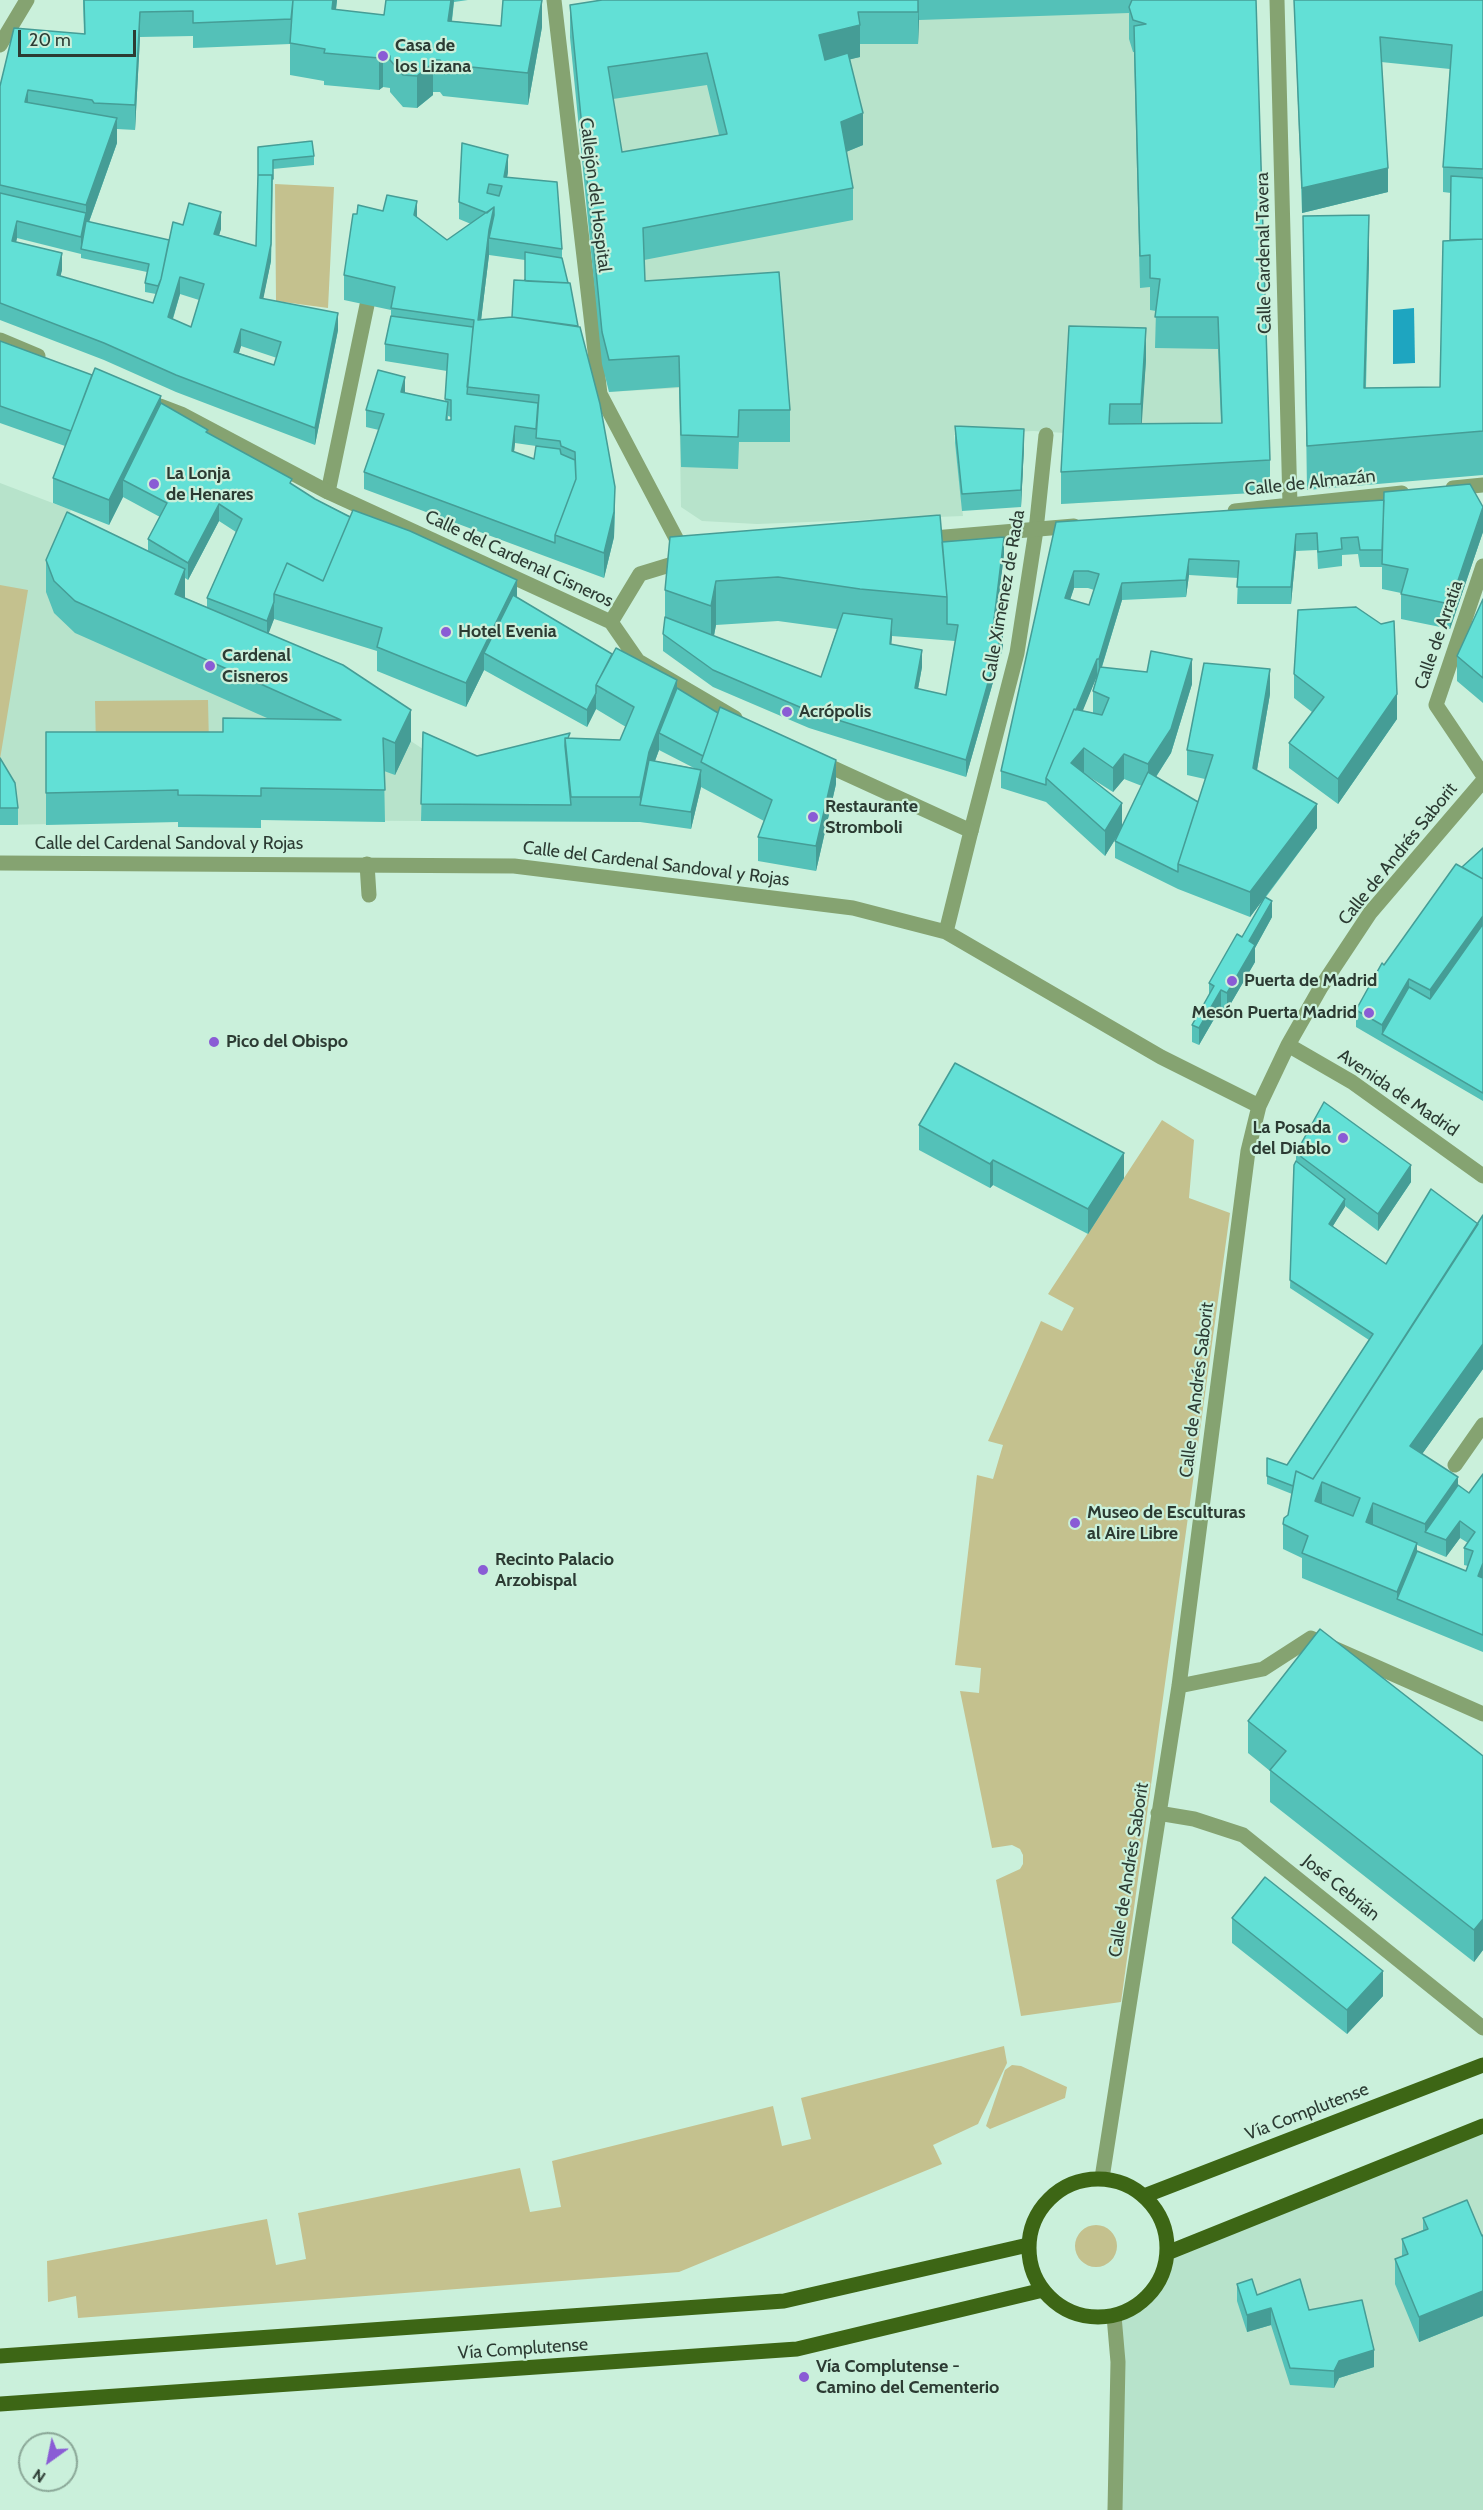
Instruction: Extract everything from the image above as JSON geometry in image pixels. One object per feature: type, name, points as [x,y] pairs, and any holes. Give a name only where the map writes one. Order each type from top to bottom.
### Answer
[{"type":"main road","name":"Vía Complutense","points":[[1144,2196],[1483,2065]]},
{"type":"main road","points":[[1167,2253],[1483,2126]]},
{"type":"main road","points":[[1102,2178],[1122,2182],[1144,2196],[1158,2213],[1166,2232],[1167,2253],[1164,2269],[1149,2295],[1127,2311],[1114,2316],[1092,2317],[1078,2314],[1053,2301],[1043,2290],[1032,2270],[1028,2245],[1033,2222],[1047,2200],[1060,2189],[1077,2182],[1102,2178]]},
{"type":"main road","name":"Vía Complutense","points":[[0,2356],[784,2301],[1028,2245]]},
{"type":"main road","name":"Vía Complutense","points":[[0,2404],[797,2349],[1043,2290]]},
{"type":"street","points":[[0,45],[27,0]]},
{"type":"street","name":"Callejón del Hospital","points":[[554,0],[556,36],[600,394],[678,542],[683,560]]},
{"type":"street","name":"Calle Cardenal Tavera","points":[[1277,0],[1290,505]]},
{"type":"street","points":[[328,492],[367,305]]},
{"type":"street","points":[[0,340],[53,362]]},
{"type":"street","name":"Calle del Cardenal Cisneros","points":[[149,401],[181,414],[328,492],[610,622],[638,661],[746,725]]},
{"type":"street","name":"Calle Ximenez de Rada","points":[[971,831],[1017,653],[1036,530],[1046,435]]},
{"type":"street","points":[[1437,490],[1483,485]]},
{"type":"street","name":"Calle de Almazán","points":[[1221,512],[1415,492]]},
{"type":"street","points":[[907,541],[1094,524]]},
{"type":"street","points":[[610,622],[640,574],[683,560],[707,558]]},
{"type":"street","name":"Calle de Arratia","points":[[1483,566],[1436,705],[1483,775]]},
{"type":"street","points":[[809,757],[971,831],[946,932]]},
{"type":"street","name":"Calle de Andrés Saborit","points":[[1102,2178],[1179,1686],[1248,1151],[1259,1106],[1288,1045],[1321,987],[1371,913],[1483,781]]},
{"type":"street","name":"Calle del Cardenal Sandoval y Rojas","points":[[0,863],[514,866],[853,908],[946,932],[1161,1057],[1259,1106]]},
{"type":"street","points":[[367,864],[369,895]]},
{"type":"street","name":"Avenida de Madrid","points":[[1288,1045],[1352,1082],[1483,1176]]},
{"type":"street","points":[[1455,1465],[1483,1425]]},
{"type":"street","points":[[1179,1686],[1263,1670],[1311,1638],[1483,1714]]},
{"type":"street","name":"José Cebrián","points":[[1158,1813],[1194,1819],[1243,1834],[1483,2028]]},
{"type":"street","points":[[1114,2316],[1118,2362],[1115,2510]]},
{"type":"shaded area","points":[[1255,0],[1270,492],[1061,504],[1065,433],[1033,431],[954,435],[963,516],[757,524],[702,521],[681,507],[679,388],[609,392],[570,37]]},
{"type":"shaded area","points":[[275,184],[334,187],[328,308],[276,301]]},
{"type":"shaded area","points":[[0,483],[71,510],[57,539],[343,697],[423,749],[421,821],[262,820],[0,825]]},
{"type":"shaded area","points":[[0,585],[28,590],[0,759]]},
{"type":"shaded area","points":[[208,700],[209,745],[96,746],[95,701]]},
{"type":"shaded area","points":[[1162,1120],[1194,1140],[1189,1198],[1230,1213],[1121,2002],[1021,2016],[996,1880],[1020,1869],[1023,1864],[1023,1855],[1020,1849],[1012,1845],[992,1848],[960,1691],[979,1693],[981,1668],[955,1665],[977,1475],[993,1479],[1003,1445],[988,1441],[1041,1321],[1062,1331],[1074,1308],[1048,1294]]},
{"type":"shaded area","points":[[1004,2046],[1007,2063],[978,2124],[933,2145],[942,2164],[679,2272],[78,2318],[76,2296],[48,2302],[47,2261],[267,2219],[276,2265],[306,2259],[298,2213],[520,2168],[530,2212],[561,2207],[552,2161],[773,2106],[782,2146],[811,2139],[801,2098]]},
{"type":"shaded area","points":[[1012,2065],[1021,2066],[1067,2087],[1065,2098],[990,2129],[986,2126],[1005,2070]]},
{"type":"shaded area","points":[[1483,2126],[1483,2510],[1115,2510],[1114,2316],[1127,2311],[1149,2295],[1164,2269],[1167,2253]]},
{"type":"shaded area","points":[[1096,2225],[1111,2231],[1117,2246],[1111,2261],[1096,2267],[1081,2261],[1075,2246],[1081,2231]]},
{"type":"water","points":[[1414,308],[1415,363],[1393,364],[1393,310]]},
{"type":"building","points":[[84,0],[293,0],[291,19],[193,23],[193,11],[140,12],[135,105],[94,103],[92,100],[28,90],[25,102],[117,118],[86,205],[0,185],[0,86],[14,28],[85,34]]},
{"type":"building","points":[[293,0],[333,0],[332,9],[384,15],[386,0],[451,0],[448,21],[501,26],[503,0],[542,0],[528,73],[443,64],[440,60],[433,60],[433,63],[417,76],[403,75],[390,60],[390,56],[383,55],[379,58],[324,53],[325,49],[290,43]]},
{"type":"building","points":[[602,0],[918,0],[918,12],[858,12],[860,25],[819,35],[825,60],[848,53],[863,113],[841,122],[853,188],[643,228],[645,281],[779,272],[790,410],[739,410],[738,437],[681,435],[679,356],[609,360],[602,332],[570,5]],"holes":[[[707,53],[727,134],[622,152],[608,67]]]},
{"type":"building","points":[[1132,0],[1256,0],[1270,460],[1061,472],[1069,326],[1146,328],[1141,404],[1110,404],[1109,424],[1222,423],[1218,317],[1155,317],[1160,279],[1150,278],[1150,255],[1140,256],[1134,26],[1146,24],[1133,20],[1129,7]]},
{"type":"building","points":[[1294,0],[1483,0],[1483,169],[1443,167],[1452,45],[1380,37],[1388,168],[1302,188]]},
{"type":"building","points":[[312,141],[314,156],[273,160],[273,179],[272,175],[258,175],[258,147]]},
{"type":"building","points":[[462,143],[508,155],[504,177],[557,182],[562,249],[489,238],[494,207],[487,213],[459,202]],"holes":[[[489,184],[502,186],[499,196],[487,193]]]},
{"type":"building","points":[[258,175],[272,175],[271,244],[260,298],[338,313],[315,428],[176,375],[104,343],[0,303],[0,193],[86,213],[81,237],[17,221],[12,241],[62,253],[57,275],[153,303],[161,279],[173,222],[183,225],[189,203],[221,212],[214,234],[256,246]],"holes":[[[180,277],[204,284],[191,327],[168,317]],[[241,329],[281,342],[274,365],[234,352]]]},
{"type":"building","points":[[1451,176],[1483,178],[1483,239],[1450,240]]},
{"type":"building","points":[[387,195],[417,201],[414,215],[447,240],[494,207],[478,320],[512,317],[580,327],[600,404],[615,487],[614,512],[604,553],[555,535],[576,479],[575,452],[561,446],[560,441],[536,438],[539,395],[467,387],[474,320],[391,308],[395,287],[344,275],[353,214],[357,214],[358,205],[383,211]]},
{"type":"building","points":[[1369,215],[1364,388],[1440,387],[1443,241],[1483,239],[1483,431],[1307,446],[1303,216]]},
{"type":"building","points":[[86,221],[169,240],[158,286],[145,283],[149,264],[81,249]]},
{"type":"building","points":[[525,252],[562,258],[568,283],[525,281]]},
{"type":"building","points":[[514,280],[570,283],[578,326],[512,317]]},
{"type":"building","points":[[391,316],[473,327],[467,394],[538,403],[536,429],[515,426],[512,451],[534,459],[536,446],[560,449],[561,454],[575,460],[576,479],[555,535],[555,543],[364,472],[384,414],[366,410],[378,370],[405,377],[401,392],[448,402],[446,420],[451,420],[451,400],[445,399],[448,354],[385,344]]},
{"type":"building","points":[[0,341],[92,375],[71,431],[0,406]]},
{"type":"building","points":[[95,368],[161,396],[109,500],[53,478]]},
{"type":"building","points":[[161,403],[208,430],[206,432],[292,479],[290,483],[315,499],[350,517],[323,581],[287,563],[274,594],[274,602],[267,621],[207,598],[242,519],[219,504],[188,563],[148,539],[167,503],[123,480]]},
{"type":"building","points":[[955,426],[1024,429],[1021,490],[962,494]]},
{"type":"building","points":[[1470,484],[1483,507],[1450,604],[1401,594],[1408,569],[1382,564],[1384,492]]},
{"type":"building","points":[[1384,500],[1382,550],[1360,550],[1358,537],[1341,538],[1342,549],[1318,552],[1317,533],[1296,534],[1291,587],[1237,587],[1239,561],[1189,559],[1186,580],[1122,583],[1099,659],[1097,659],[1076,710],[1074,709],[1046,778],[1046,785],[1001,771],[1056,522]],"holes":[[[1074,571],[1099,574],[1089,605],[1065,598]]]},
{"type":"building","points":[[353,510],[410,531],[517,580],[466,683],[377,647],[382,628],[274,594],[287,563],[323,581]]},
{"type":"building","points":[[67,512],[185,569],[175,594],[343,665],[411,710],[395,743],[383,738],[385,790],[261,788],[261,796],[178,795],[178,790],[46,793],[46,732],[223,732],[223,718],[341,720],[75,601],[54,581],[46,560]]},
{"type":"building","points":[[940,515],[947,597],[860,589],[778,577],[716,581],[711,606],[665,590],[670,537]]},
{"type":"building","points":[[1004,537],[993,628],[1003,630],[966,760],[809,711],[713,670],[663,634],[665,617],[821,677],[843,613],[892,619],[890,644],[922,650],[915,688],[946,695],[958,625],[947,624],[942,542]]},
{"type":"building","points":[[513,595],[612,654],[596,685],[596,693],[587,710],[484,653]]},
{"type":"building","points":[[1483,599],[1483,678],[1457,656]]},
{"type":"building","points":[[1356,607],[1381,624],[1394,621],[1397,694],[1338,779],[1289,743],[1324,697],[1294,674],[1298,610]]},
{"type":"building","points":[[616,648],[677,680],[649,752],[640,797],[571,797],[565,738],[620,740],[634,707],[596,685]]},
{"type":"building","points":[[1151,651],[1192,659],[1171,729],[1148,764],[1124,754],[1113,768],[1084,748],[1071,763],[1122,803],[1105,831],[1046,778],[1074,709],[1102,715],[1109,698],[1093,691],[1100,667],[1147,672]]},
{"type":"building","points":[[1204,663],[1270,669],[1253,768],[1317,804],[1250,892],[1178,864],[1213,755],[1187,750]]},
{"type":"building","points":[[677,688],[718,713],[703,756],[659,733]]},
{"type":"building","points":[[720,707],[836,760],[816,846],[758,837],[772,800],[701,762]]},
{"type":"building","points":[[423,732],[477,756],[570,733],[568,738],[565,738],[565,746],[571,805],[421,804]]},
{"type":"building","points":[[0,758],[15,783],[18,808],[0,808]]},
{"type":"building","points":[[649,760],[701,770],[691,812],[640,805]]},
{"type":"building","points":[[1148,772],[1198,802],[1178,864],[1178,872],[1115,841]]},
{"type":"building","points":[[1483,848],[1483,879],[1462,867]]},
{"type":"building","points":[[1456,864],[1483,879],[1483,916],[1430,990],[1409,979],[1382,1025],[1356,1010],[1382,963],[1384,965]]},
{"type":"building","points":[[1265,897],[1272,901],[1249,941],[1255,945],[1227,993],[1221,990],[1199,1028],[1192,1025],[1214,986],[1209,983],[1237,934],[1242,937]]},
{"type":"building","points":[[1483,924],[1483,1093],[1382,1034],[1409,987],[1430,999]]},
{"type":"building","points":[[955,1063],[1124,1153],[1088,1209],[993,1160],[990,1164],[919,1125]]},
{"type":"building","points":[[1324,1102],[1411,1165],[1378,1214],[1296,1153]]},
{"type":"building","points":[[1296,1161],[1345,1199],[1329,1224],[1386,1264],[1431,1189],[1478,1224],[1313,1479],[1296,1471],[1293,1486],[1267,1476],[1267,1458],[1287,1465],[1373,1334],[1290,1280]]},
{"type":"building","points":[[1483,1215],[1483,1344],[1410,1446],[1458,1477],[1425,1524],[1373,1503],[1366,1522],[1417,1543],[1397,1592],[1302,1553],[1308,1536],[1283,1524],[1284,1518],[1288,1515],[1296,1471],[1313,1479]],"holes":[[[1322,1482],[1360,1498],[1353,1516],[1315,1501]]]},
{"type":"building","points":[[1483,1474],[1483,1563],[1478,1576],[1483,1578],[1483,1635],[1397,1599],[1417,1551],[1466,1571],[1473,1551],[1464,1548],[1475,1532],[1460,1521],[1446,1540],[1425,1532],[1458,1485],[1469,1493]]},
{"type":"building","points":[[1320,1629],[1483,1756],[1483,1919],[1474,1930],[1270,1770],[1286,1751],[1248,1721]]},
{"type":"building","points":[[1265,1877],[1383,1971],[1347,2010],[1232,1918]]},
{"type":"building","points":[[1467,2200],[1483,2235],[1483,2291],[1419,2317],[1395,2259],[1408,2254],[1402,2239],[1428,2229],[1423,2218]]},
{"type":"building","points":[[1252,2279],[1257,2295],[1300,2279],[1309,2310],[1362,2300],[1374,2350],[1339,2361],[1334,2371],[1290,2368],[1271,2308],[1247,2315],[1237,2284]]},
{"type":"place","name":"Casa de los Lizana","points":[[383,56]]},
{"type":"place","name":"La Lonja de Henares","points":[[154,484]]},
{"type":"place","name":"Hotel Evenia","points":[[446,632]]},
{"type":"place","name":"Cardenal Cisneros","points":[[210,666]]},
{"type":"place","name":"Acrópolis","points":[[787,712]]},
{"type":"place","name":"Restaurante Stromboli","points":[[813,817]]},
{"type":"place","name":"Puerta de Madrid","points":[[1232,981]]},
{"type":"place","name":"Mesón Puerta Madrid","points":[[1369,1013]]},
{"type":"place","name":"Pico del Obispo","points":[[214,1042]]},
{"type":"place","name":"La Posada del Diablo","points":[[1343,1138]]},
{"type":"place","name":"Museo de Esculturas al Aire Libre","points":[[1075,1523]]},
{"type":"place","name":"Recinto Palacio Arzobispal","points":[[483,1570]]},
{"type":"place","name":"Vía Complutense - Camino del Cementerio","points":[[804,2377]]}]
